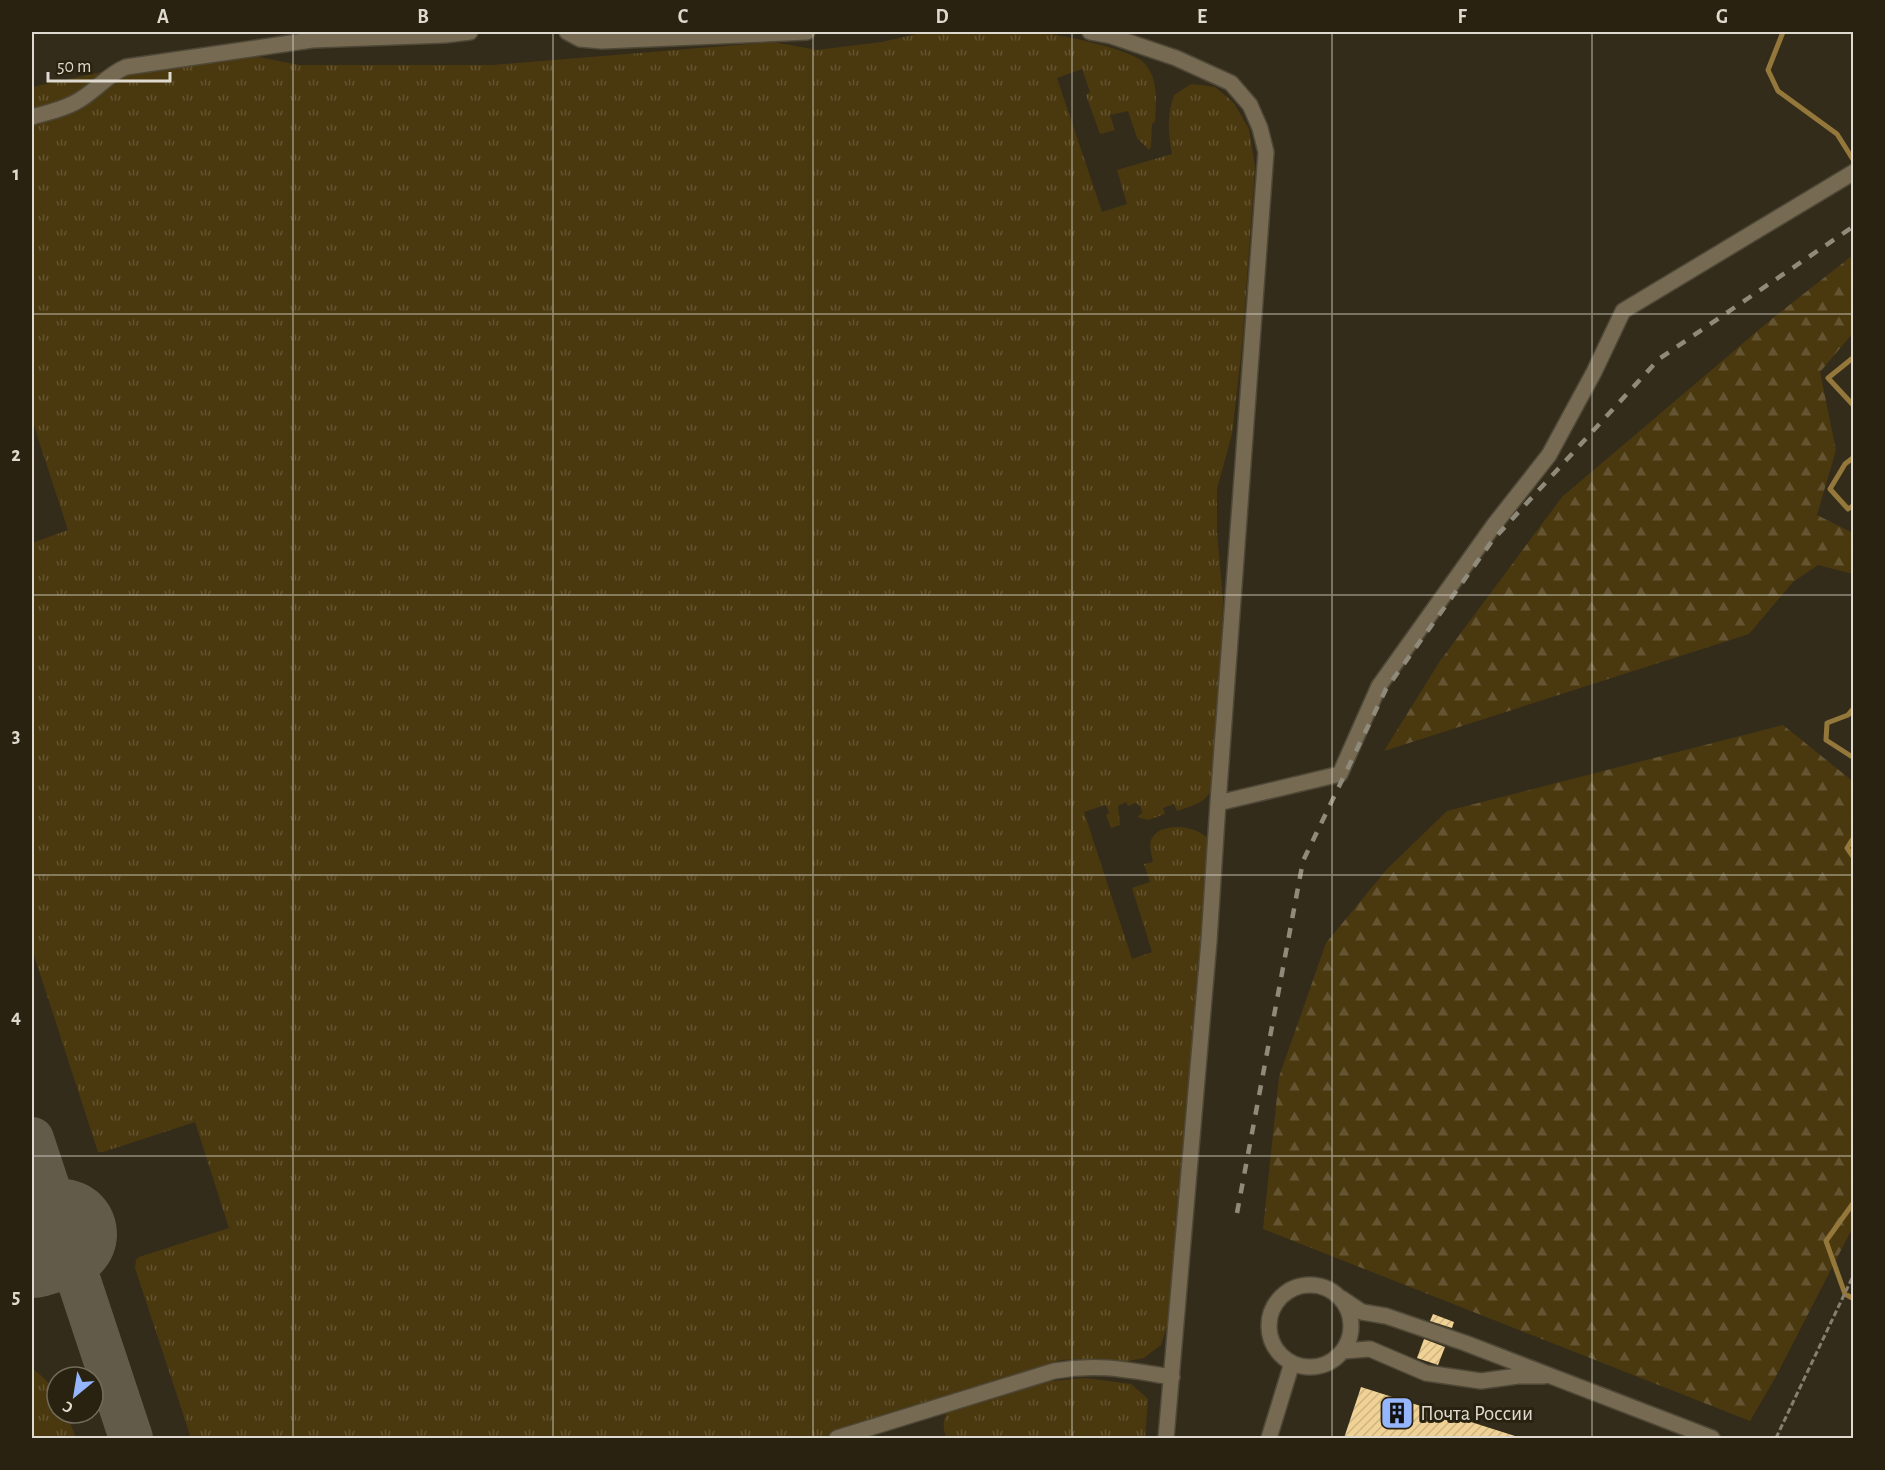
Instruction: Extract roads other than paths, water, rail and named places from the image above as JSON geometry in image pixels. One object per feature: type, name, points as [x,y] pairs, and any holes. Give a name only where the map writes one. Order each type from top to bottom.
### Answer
[{"type":"street","points":[[32,117],[72,105],[85,97],[112,73],[126,67],[312,40],[470,32]]},
{"type":"street","points":[[567,32],[580,39],[602,41],[807,32]]},
{"type":"street","points":[[1090,32],[1111,36],[1176,58],[1232,83],[1250,105],[1260,128],[1266,152],[1209,941],[1166,1438]]},
{"type":"street","points":[[1218,803],[1340,774],[1379,686],[1494,525],[1549,456],[1594,372],[1623,311],[1852,173]]},
{"type":"street","points":[[1341,1299],[1349,1311],[1352,1324],[1350,1338],[1343,1351],[1333,1360],[1320,1366],[1306,1367],[1292,1363],[1282,1356],[1269,1333],[1269,1320],[1273,1307],[1291,1289],[1304,1285],[1317,1285],[1330,1290],[1362,1312],[1386,1316],[1553,1376],[1712,1438]]},
{"type":"street","points":[[1343,1351],[1370,1349],[1426,1373],[1481,1381],[1518,1376],[1553,1376]]},
{"type":"street","points":[[1269,1438],[1292,1363]]},
{"type":"street","points":[[837,1438],[1014,1382],[1081,1366],[1108,1367],[1172,1377]]},
{"type":"waterway","points":[[1783,32],[1768,70],[1778,91],[1837,134],[1854,161]]},
{"type":"waterway","points":[[1854,357],[1828,378],[1854,406]]},
{"type":"waterway","points":[[1854,457],[1845,464],[1830,489],[1848,509],[1854,505]]},
{"type":"waterway","points":[[1854,708],[1848,715],[1827,723],[1826,740],[1854,758]]},
{"type":"waterway","points":[[1854,837],[1847,848],[1854,858]]},
{"type":"waterway","points":[[1854,1202],[1826,1241],[1845,1294],[1854,1299]]},
{"type":"railway","points":[[1237,1213],[1303,861],[1386,689],[1492,541],[1659,359],[1854,226]]},
{"type":"place","name":"Почта России","points":[[1397,1413]]}]
